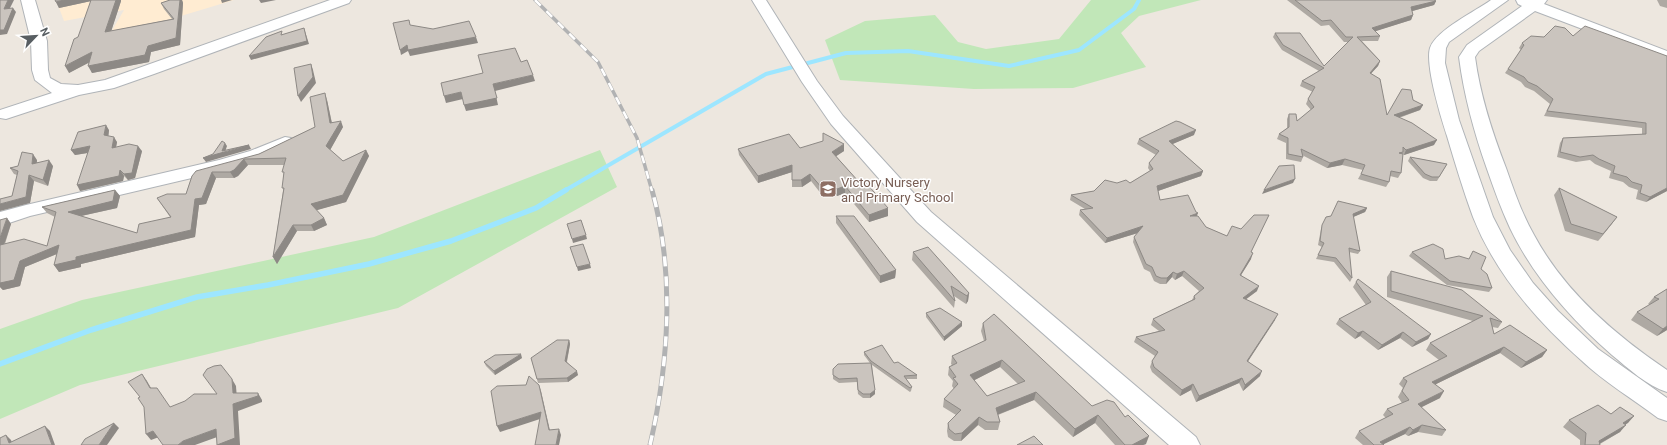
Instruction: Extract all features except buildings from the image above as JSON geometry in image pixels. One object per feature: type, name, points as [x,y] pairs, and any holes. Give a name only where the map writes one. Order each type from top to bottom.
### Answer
[{"type":"street","points":[[28,0],[39,41],[40,70],[43,80],[57,89],[78,90]]},
{"type":"street","points":[[3,116],[41,101],[78,90],[108,84],[148,71],[344,0]]},
{"type":"street","points":[[759,0],[810,82],[837,120],[924,217],[1187,445]]},
{"type":"street","points":[[1500,0],[1454,31],[1443,40],[1438,48],[1437,63],[1450,120],[1483,217],[1501,253],[1525,288],[1550,317],[1590,355],[1667,410]]},
{"type":"street","points":[[1667,56],[1531,1],[1473,48],[1467,57],[1468,72],[1485,138],[1514,214],[1528,245],[1552,280],[1594,324],[1623,350],[1667,383]]},
{"type":"street","points":[[3,116],[30,97],[43,80]]},
{"type":"street","points":[[0,219],[33,209],[223,165],[256,156],[285,142]]},
{"type":"shaded area","points":[[56,0],[234,0],[161,22],[104,44],[124,10],[64,21]]},
{"type":"green space","points":[[1091,0],[1201,0],[1139,16],[1121,33],[1146,67],[1073,88],[974,89],[840,80],[825,40],[865,21],[935,15],[958,42],[986,49],[1059,39]]},
{"type":"green space","points":[[600,150],[617,187],[398,308],[80,385],[0,419],[0,329],[82,300],[374,237]]},
{"type":"waterway","points":[[564,191],[766,74],[846,53],[908,51],[1009,66],[1079,50],[1134,9],[1139,0]]},
{"type":"waterway","points":[[0,364],[91,330],[197,297],[268,285],[369,264],[451,241],[536,208],[566,190]]},
{"type":"railway","points":[[535,0],[598,62],[637,138],[652,191]]},
{"type":"railway","points":[[650,445],[662,382],[667,318],[664,253],[652,190]]},
{"type":"place","name":"Victory Nursery and Primary School","points":[[828,189]]}]
